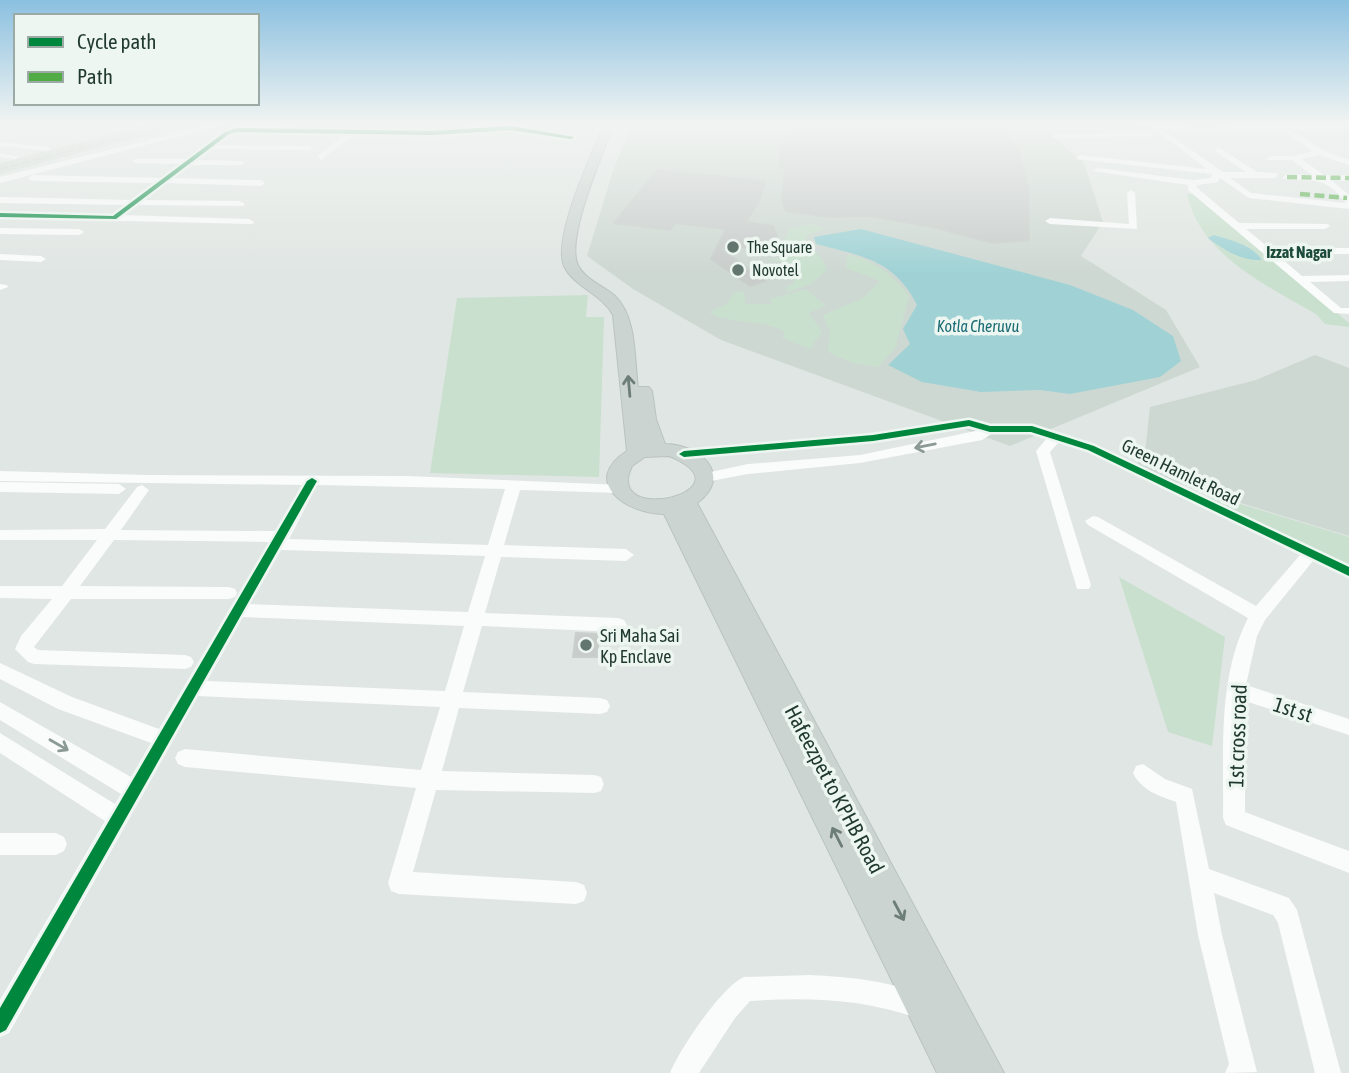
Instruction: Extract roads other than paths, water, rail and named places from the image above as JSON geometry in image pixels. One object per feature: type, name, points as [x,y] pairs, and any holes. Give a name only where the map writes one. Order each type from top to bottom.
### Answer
[{"type":"main road","points":[[591,172],[570,230],[567,257],[575,271],[610,300],[621,315],[637,454]]},
{"type":"main road","points":[[600,172],[581,229],[578,256],[584,268],[624,300],[634,314],[647,419],[658,450]]},
{"type":"main road","points":[[658,450],[684,454],[695,459],[703,467],[705,486],[698,495],[679,505],[658,508],[633,502],[618,488],[617,481],[620,469],[637,454],[658,450]]},
{"type":"main road","name":"Hafeezpet to KPHB Road","points":[[679,505],[956,1073]]},
{"type":"main road","name":"Hafeezpet to KPHB Road","points":[[679,505],[986,1073]]},
{"type":"street","points":[[2,183],[45,172]]},
{"type":"street","points":[[114,218],[175,172]]},
{"type":"street","points":[[1097,172],[1098,176],[1194,183],[1215,180],[1219,174]]},
{"type":"street","points":[[1203,172],[1274,175]]},
{"type":"street","points":[[1216,172],[1251,196],[1348,204]]},
{"type":"street","points":[[1251,172],[1255,175]]},
{"type":"street","points":[[1312,172],[1339,190],[1348,204]]},
{"type":"street","points":[[1287,177],[1349,178]]},
{"type":"street","points":[[32,178],[261,183]]},
{"type":"street","points":[[1194,183],[1191,188],[1195,193],[1298,279],[1338,311],[1349,311]]},
{"type":"street","points":[[1339,190],[1301,190],[1348,204]]},
{"type":"street","points":[[1050,222],[1134,227],[1131,193]]},
{"type":"street","points":[[1290,198],[1300,207]]},
{"type":"street","points":[[0,200],[240,204]]},
{"type":"street","points":[[0,215],[249,222]]},
{"type":"street","points":[[1235,226],[1325,226]]},
{"type":"street","points":[[0,231],[79,232]]},
{"type":"street","points":[[1265,251],[1349,251]]},
{"type":"street","points":[[0,257],[41,258]]},
{"type":"street","points":[[1298,279],[1349,278]]},
{"type":"street","name":"Green Hamlet Road","points":[[684,454],[873,438],[969,423],[990,429],[1019,430],[1054,440],[1308,557],[1349,572]]},
{"type":"street","points":[[706,477],[748,469],[860,458],[982,436],[990,429]]},
{"type":"street","points":[[1054,440],[1044,451],[1083,585]]},
{"type":"street","points":[[4,481],[312,481],[618,488]]},
{"type":"street","points":[[4,481],[142,490],[287,490],[312,481]]},
{"type":"street","points":[[0,1024],[312,481]]},
{"type":"street","points":[[513,484],[399,883],[576,893]]},
{"type":"street","points":[[142,490],[27,641],[24,649],[34,657],[185,662]]},
{"type":"street","points":[[1093,521],[1258,615]]},
{"type":"street","points":[[0,536],[110,534],[626,555]]},
{"type":"street","name":"Green Hamlet Road","points":[[1308,557],[1349,582]]},
{"type":"street","name":"1st cross road","points":[[1308,557],[1258,615],[1244,642],[1237,690],[1234,818],[1349,862]]},
{"type":"street","points":[[0,592],[229,593]]},
{"type":"street","points":[[239,610],[618,625]]},
{"type":"street","points":[[0,670],[65,703],[165,740]]},
{"type":"street","points":[[194,688],[600,706]]},
{"type":"street","name":"1st st","points":[[1237,690],[1349,727]]},
{"type":"street","points":[[0,710],[135,791]]},
{"type":"street","points":[[0,743],[119,818]]},
{"type":"street","points":[[185,758],[429,780],[594,784]]},
{"type":"street","points":[[1143,772],[1158,786],[1185,796],[1210,935],[1242,1073]]},
{"type":"street","points":[[0,844],[55,844]]},
{"type":"street","points":[[1200,877],[1281,906],[1289,918],[1328,1073]]},
{"type":"street","points":[[682,1073],[726,1009],[744,989],[781,986],[875,993],[922,1007]]},
{"type":"water","name":"Kotla Cheruvu","points":[[861,229],[1070,285],[1133,310],[1173,336],[1181,361],[1160,377],[1070,394],[1040,390],[981,392],[922,382],[888,365],[910,344],[903,329],[917,305],[908,290],[898,278],[875,262],[816,244],[814,237]]},
{"type":"water","points":[[1214,235],[1247,247],[1262,260],[1240,257],[1208,238]]},
{"type":"place","name":"The Square","points":[[733,247]]},
{"type":"place","name":"Novotel","points":[[738,270]]},
{"type":"place","name":"Sri Maha Sai Kp Enclave","points":[[586,645]]},
{"type":"district","name":"Izzat Nagar","points":[[1299,252]]}]
